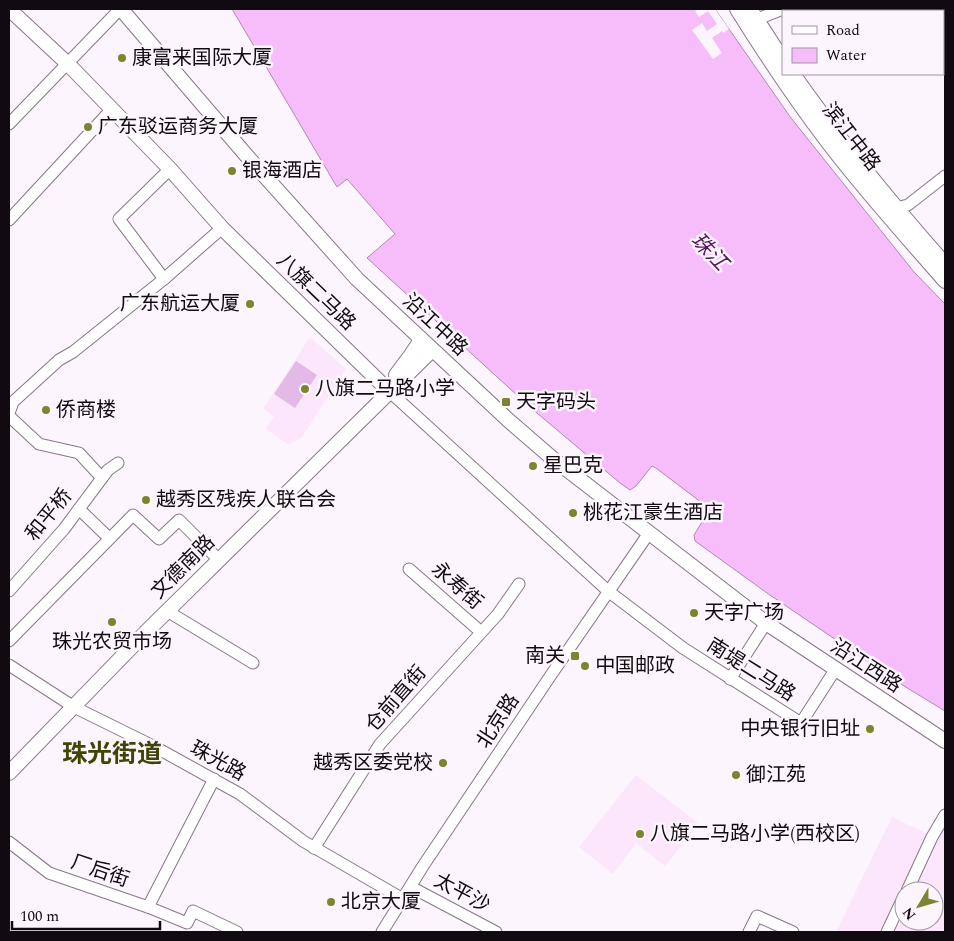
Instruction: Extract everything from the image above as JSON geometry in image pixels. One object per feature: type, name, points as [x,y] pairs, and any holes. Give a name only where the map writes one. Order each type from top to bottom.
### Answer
[{"type":"main road","name":"八旗二马路","points":[[9,9],[68,64],[112,109],[170,169],[222,228],[390,392]]},
{"type":"main road","name":"沿江中路","points":[[120,9],[246,155],[351,272],[421,340],[552,458],[649,533],[768,620]]},
{"type":"main road","name":"滨江中路","points":[[737,9],[751,17],[782,59]]},
{"type":"main road","name":"滨江中路","points":[[751,17],[779,74],[827,141],[945,281]]},
{"type":"main road","name":"滨江中路","points":[[794,75],[844,144],[945,264]]},
{"type":"main road","points":[[390,392],[396,375],[421,340]]},
{"type":"main road","name":"文德南路","points":[[9,773],[167,611],[432,350]]},
{"type":"main road","name":"沿江西路","points":[[768,620],[835,670],[945,741]]},
{"type":"main road","name":"沿江西路","points":[[768,620],[945,734]]},
{"type":"street","points":[[9,124],[120,9]]},
{"type":"street","points":[[751,17],[783,9]]},
{"type":"street","points":[[9,220],[112,109]]},
{"type":"street","points":[[164,279],[119,219],[170,169]]},
{"type":"street","points":[[896,208],[908,205],[945,176]]},
{"type":"street","points":[[102,478],[79,453],[39,444],[9,414],[13,402],[59,360],[73,352],[164,279],[222,228]]},
{"type":"street","name":"八旗二马路","points":[[390,392],[608,591]]},
{"type":"street","name":"和平桥","points":[[9,591],[64,530],[108,470],[118,463]]},
{"type":"street","points":[[79,509],[109,538]]},
{"type":"street","points":[[9,641],[133,515],[159,539],[179,520],[219,560]]},
{"type":"street","name":"北京路","points":[[382,932],[608,591],[649,533]]},
{"type":"street","name":"永寿街","points":[[409,569],[481,632]]},
{"type":"street","name":"仓前直街","points":[[314,848],[380,744],[498,614],[520,584]]},
{"type":"street","name":"南堤二马路","points":[[608,591],[683,648],[801,723],[835,670]]},
{"type":"street","points":[[167,611],[253,663]]},
{"type":"street","points":[[730,679],[768,620]]},
{"type":"street","name":"珠光路","points":[[9,665],[74,707],[240,794],[314,848],[403,898]]},
{"type":"street","points":[[148,907],[214,779]]},
{"type":"street","points":[[911,881],[945,815]]},
{"type":"street","name":"厂后街","points":[[9,842],[49,873],[148,907],[187,923],[193,911],[237,932]]},
{"type":"street","name":"太平沙","points":[[411,887],[496,932]]},
{"type":"street","points":[[749,932],[757,916],[793,932]]},
{"type":"street","points":[[887,932],[894,917]]},
{"type":"shaded area","name":"八旗二马路小学","points":[[310,337],[346,369],[302,437],[289,445],[266,429],[274,416],[263,409]]},
{"type":"shaded area","points":[[296,361],[317,375],[295,408],[274,394]]},
{"type":"shaded area","name":"八旗二马路小学(西校区)","points":[[636,775],[699,824],[665,866],[636,843],[613,874],[579,847]]},
{"type":"shaded area","points":[[892,817],[930,835],[908,881],[894,881],[894,909],[883,932],[836,932]]},
{"type":"shaded area","points":[[942,831],[945,832],[945,932],[895,932],[944,931],[944,881],[919,881]]},
{"type":"water","name":"珠江","points":[[232,9],[715,9],[791,118],[914,272],[945,304],[945,711],[904,686],[767,593],[695,541],[694,535],[710,509],[656,468],[652,466],[636,486],[630,490],[620,483],[531,408],[367,258],[395,234],[347,179],[337,187]]},
{"type":"pier","points":[[698,9],[715,9],[729,29],[723,33],[722,31],[712,38],[722,53],[713,59],[692,30],[702,23],[707,31],[717,24],[708,11],[699,17],[695,11]]},
{"type":"place","name":"康富来国际大厦","points":[[122,58]]},
{"type":"place","name":"广东驳运商务大厦","points":[[88,127]]},
{"type":"place","name":"银海酒店","points":[[232,171]]},
{"type":"place","name":"广东航运大厦","points":[[250,304]]},
{"type":"place","name":"八旗二马路小学","points":[[305,389]]},
{"type":"place","name":"天字码头","points":[[506,402]]},
{"type":"place","name":"侨商楼","points":[[46,410]]},
{"type":"place","name":"星巴克","points":[[533,466]]},
{"type":"place","name":"越秀区残疾人联合会","points":[[146,500]]},
{"type":"place","name":"桃花江豪生酒店","points":[[573,513]]},
{"type":"place","name":"天字广场","points":[[694,613]]},
{"type":"place","name":"珠光农贸市场","points":[[112,622]]},
{"type":"place","name":"南关","points":[[575,656]]},
{"type":"place","name":"中国邮政","points":[[585,666]]},
{"type":"place","name":"中央银行旧址","points":[[870,729]]},
{"type":"place","name":"越秀区委党校","points":[[443,763]]},
{"type":"place","name":"御江苑","points":[[736,775]]},
{"type":"place","name":"八旗二马路小学(西校区)","points":[[640,834]]},
{"type":"place","name":"北京大厦","points":[[331,902]]},
{"type":"district","name":"珠光街道","points":[[112,755]]}]
